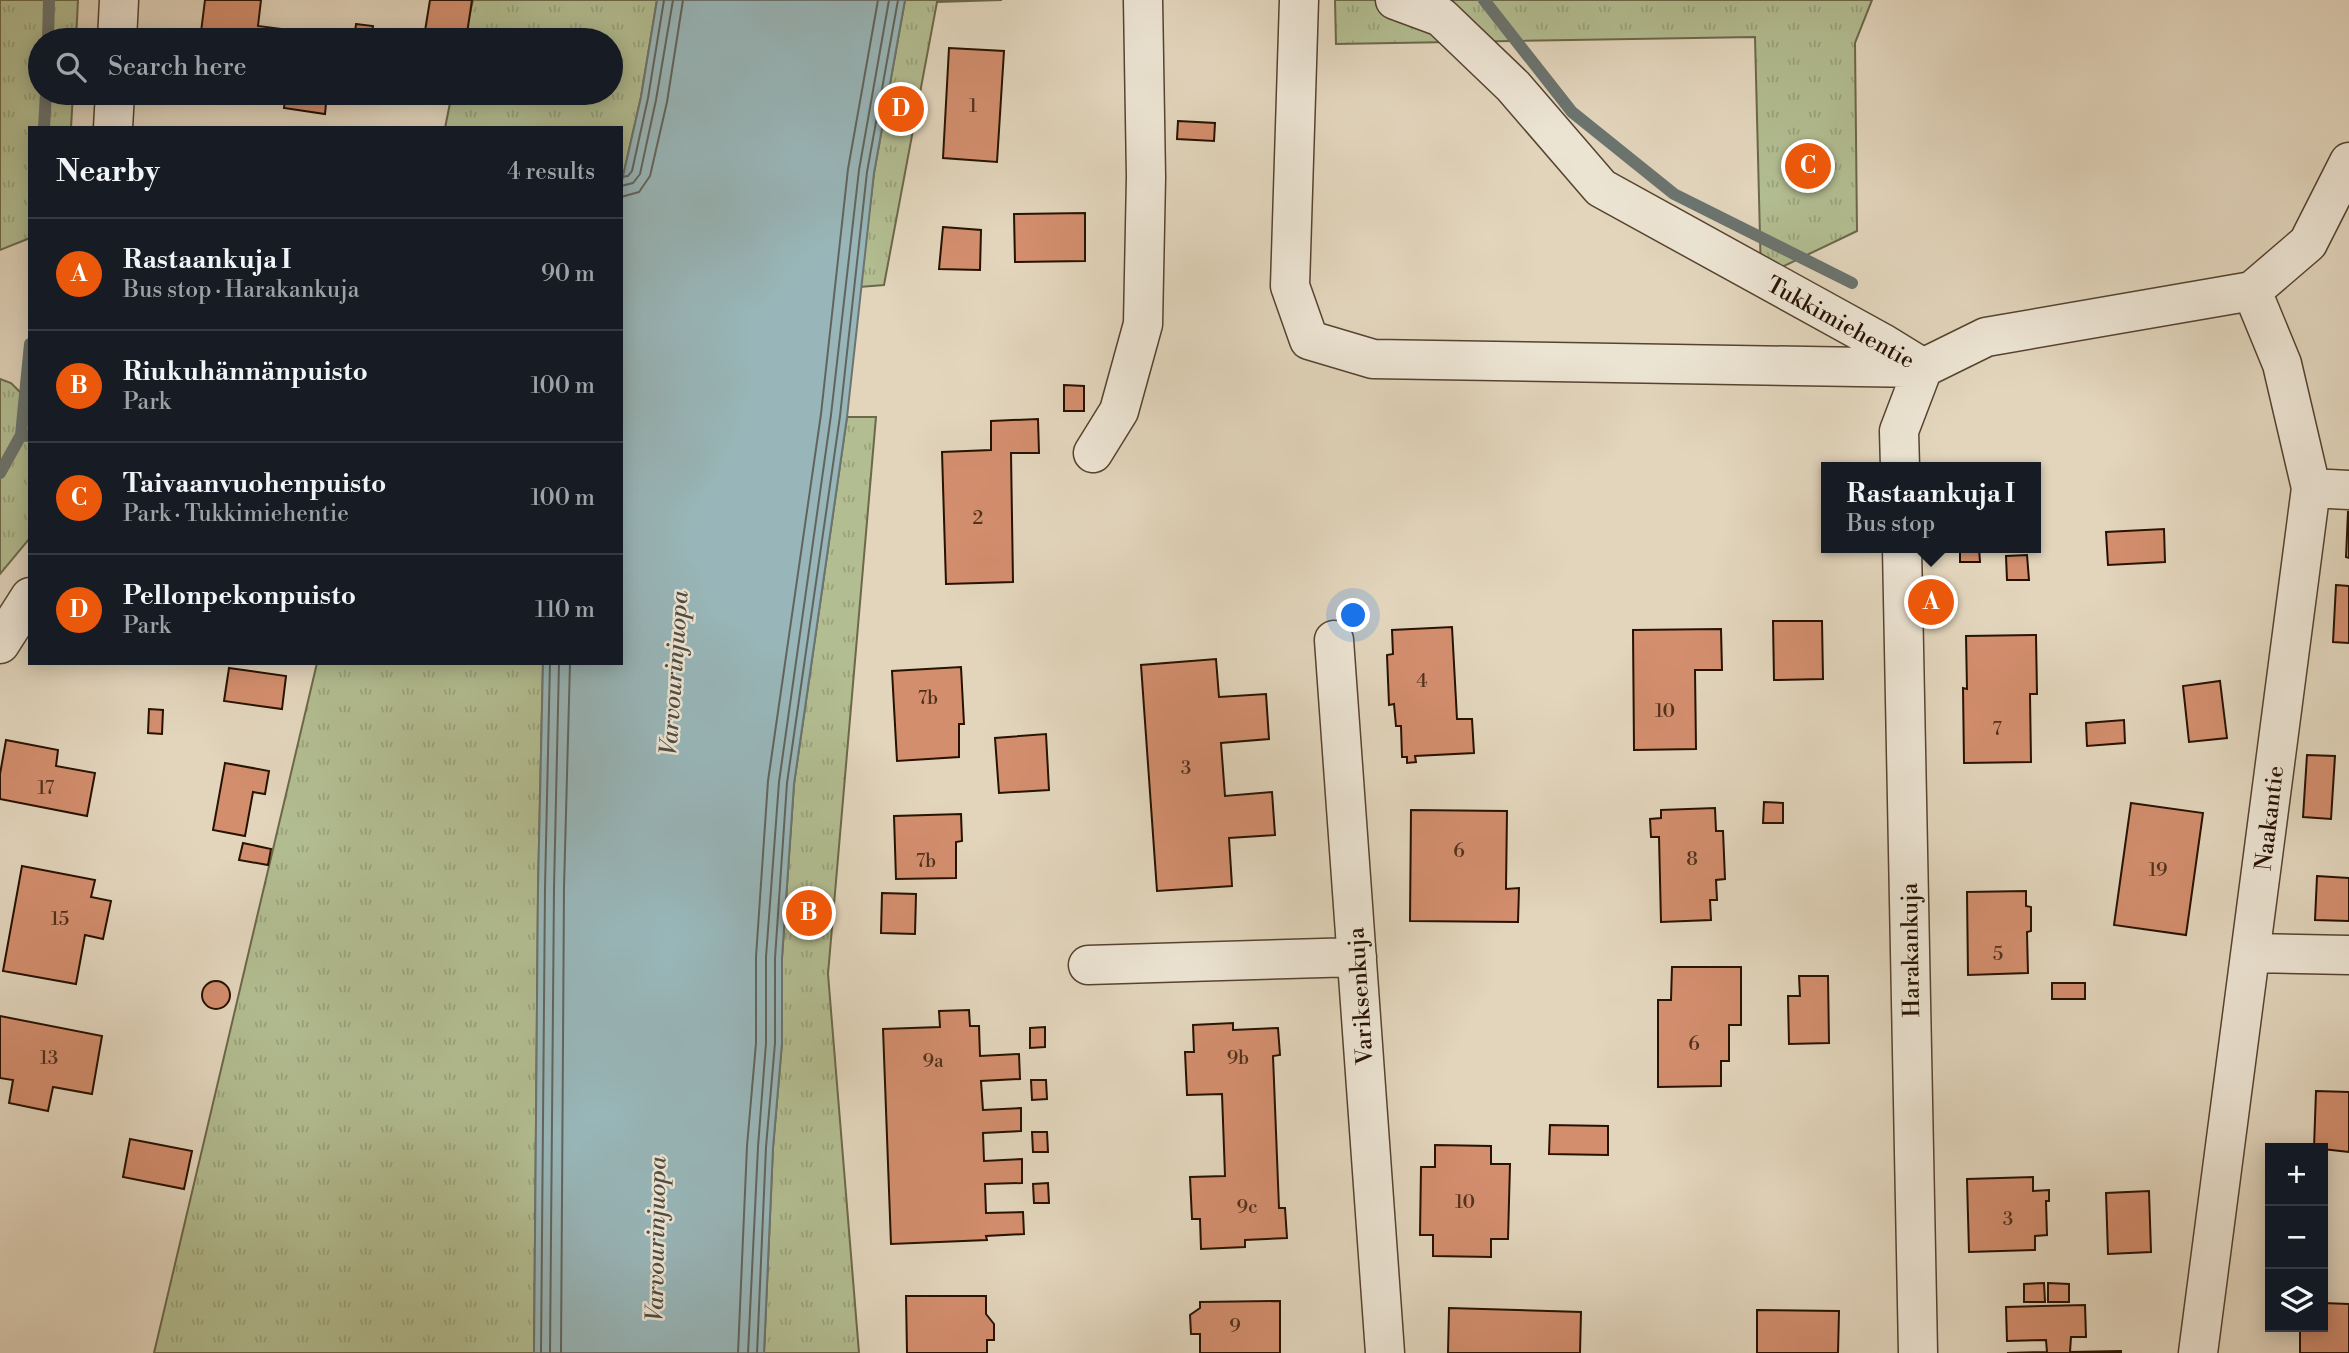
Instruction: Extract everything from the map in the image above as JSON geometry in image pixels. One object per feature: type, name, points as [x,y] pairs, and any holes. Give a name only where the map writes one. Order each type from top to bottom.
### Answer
[{"type":"street","points":[[117,28],[118,0]]},
{"type":"street","points":[[1093,453],[1119,411],[1143,324],[1146,177],[1143,0]]},
{"type":"street","points":[[1300,0],[1290,286],[1309,340],[1373,359],[1923,368],[1899,431],[1900,462]]},
{"type":"street","name":"Tukkimiehentie","points":[[1395,0],[1441,17],[1513,86],[1601,188],[1923,368],[1986,337],[2252,291]]},
{"type":"street","points":[[113,126],[114,105]]},
{"type":"street","points":[[2252,291],[2308,243],[2349,162]]},
{"type":"street","name":"Naakantie","points":[[2198,1353],[2311,488],[2282,364],[2252,291]]},
{"type":"street","points":[[2311,488],[2349,490]]},
{"type":"street","name":"Harakankuja","points":[[1902,553],[1918,1353]]},
{"type":"street","points":[[0,644],[28,600]]},
{"type":"street","name":"Variksenkuja","points":[[1334,640],[1385,1353]]},
{"type":"street","points":[[2251,953],[2349,955]]},
{"type":"street","points":[[1088,965],[1357,957]]},
{"type":"green space","points":[[0,0],[78,0],[77,28],[28,28],[28,105],[72,105],[71,126],[28,126],[28,239],[0,250]]},
{"type":"green space","points":[[473,0],[657,0],[641,97],[623,176],[623,126],[445,126],[450,105],[623,105],[623,28],[467,28]]},
{"type":"green space","points":[[905,0],[1002,0],[937,2],[884,285],[860,287],[874,173]]},
{"type":"green space","points":[[1335,0],[1872,0],[1855,43],[1857,231],[1761,277],[1755,37],[1336,44]]},
{"type":"green space","points":[[0,379],[11,383],[28,400],[28,540],[0,574]]},
{"type":"green space","points":[[847,417],[876,417],[828,974],[859,1353],[764,1353],[773,1148],[782,1043],[782,958],[794,784]]},
{"type":"green space","points":[[317,665],[543,665],[534,1353],[154,1353]]},
{"type":"water","name":"Varvourinjuopa","points":[[657,0],[905,0],[874,173],[847,417],[794,784],[782,958],[782,1043],[773,1148],[764,1353],[534,1353],[543,665],[623,665],[623,176],[641,97]]},
{"type":"building","points":[[205,0],[261,0],[258,26],[274,28],[202,28]]},
{"type":"building","points":[[430,0],[472,0],[468,28],[425,28]]},
{"type":"building","points":[[356,24],[373,26],[373,28],[356,28]]},
{"type":"building","points":[[949,48],[1004,51],[997,162],[943,158]]},
{"type":"building","points":[[284,105],[326,105],[325,114],[284,108]]},
{"type":"building","points":[[1178,121],[1215,123],[1214,141],[1177,139]]},
{"type":"building","points":[[1085,213],[1085,261],[1015,262],[1014,214]]},
{"type":"building","points":[[943,227],[981,230],[980,270],[939,269]]},
{"type":"building","points":[[1064,385],[1084,386],[1084,411],[1064,411]]},
{"type":"building","points":[[1038,419],[1039,453],[1011,453],[1013,582],[946,584],[942,452],[991,450],[991,421]]},
{"type":"building","points":[[2349,512],[2349,558],[2346,557]]},
{"type":"building","points":[[2164,529],[2165,562],[2108,565],[2106,532]]},
{"type":"building","points":[[1960,553],[1979,553],[1980,562],[1960,562]]},
{"type":"building","points":[[2027,555],[2029,580],[2007,580],[2006,556]]},
{"type":"building","points":[[2336,585],[2349,586],[2349,643],[2333,642]]},
{"type":"building","points":[[1773,621],[1822,621],[1823,679],[1774,680]]},
{"type":"building","points":[[1452,627],[1457,719],[1472,719],[1474,753],[1415,756],[1416,762],[1407,763],[1407,757],[1402,757],[1401,726],[1396,726],[1394,704],[1389,705],[1387,655],[1393,654],[1392,630]]},
{"type":"building","points":[[1721,629],[1722,670],[1695,670],[1696,749],[1634,750],[1633,630]]},
{"type":"building","points":[[2036,635],[2037,694],[2030,694],[2031,762],[1964,763],[1963,688],[1967,689],[1966,636]]},
{"type":"building","points":[[1216,659],[1219,697],[1266,694],[1269,739],[1221,743],[1225,796],[1272,792],[1275,835],[1229,838],[1232,886],[1157,891],[1141,665]]},
{"type":"building","points":[[961,667],[964,724],[959,724],[959,757],[897,761],[892,671]]},
{"type":"building","points":[[229,668],[286,676],[282,709],[224,701]]},
{"type":"building","points":[[2220,681],[2227,738],[2189,742],[2183,686]]},
{"type":"building","points":[[149,709],[163,710],[162,734],[148,733]]},
{"type":"building","points":[[2124,720],[2125,743],[2087,746],[2086,723]]},
{"type":"building","points":[[1046,734],[1049,790],[999,793],[995,738]]},
{"type":"building","points":[[6,740],[58,750],[56,766],[95,773],[87,816],[0,799],[0,774]]},
{"type":"building","points":[[2307,755],[2335,756],[2331,819],[2303,817]]},
{"type":"building","points":[[225,763],[269,771],[265,794],[253,792],[245,836],[213,830]]},
{"type":"building","points":[[1764,802],[1783,803],[1783,823],[1763,823]]},
{"type":"building","points":[[2131,803],[2203,813],[2186,935],[2114,925]]},
{"type":"building","points":[[1715,808],[1716,831],[1723,831],[1725,879],[1716,880],[1717,900],[1710,900],[1711,920],[1661,922],[1659,837],[1651,837],[1650,819],[1661,818],[1661,810]]},
{"type":"building","points":[[1411,810],[1507,811],[1506,889],[1519,888],[1518,922],[1410,921]]},
{"type":"building","points":[[961,814],[962,841],[956,842],[956,878],[896,879],[894,816]]},
{"type":"building","points":[[243,843],[271,849],[268,865],[239,860]]},
{"type":"building","points":[[22,866],[95,880],[91,897],[111,901],[103,939],[85,935],[76,984],[3,971]]},
{"type":"building","points":[[2317,876],[2349,878],[2349,921],[2315,920]]},
{"type":"building","points":[[2026,891],[2026,906],[2031,907],[2031,931],[2027,932],[2028,973],[1968,975],[1967,892]]},
{"type":"building","points":[[882,893],[916,894],[915,934],[881,933]]},
{"type":"building","points":[[1672,967],[1741,967],[1741,1025],[1729,1025],[1729,1061],[1721,1061],[1721,1086],[1658,1087],[1658,1000],[1671,1000]]},
{"type":"building","points":[[1799,976],[1828,976],[1829,1043],[1789,1044],[1788,996],[1800,996]]},
{"type":"building","points":[[216,981],[226,985],[230,995],[226,1005],[216,1009],[206,1005],[202,995],[206,985]]},
{"type":"building","points":[[2052,983],[2085,983],[2085,999],[2052,999]]},
{"type":"building","points":[[969,1010],[970,1026],[979,1026],[980,1056],[1019,1054],[1020,1079],[981,1081],[983,1110],[1021,1108],[1021,1131],[983,1133],[984,1161],[1022,1159],[1022,1183],[985,1184],[986,1213],[1023,1212],[1024,1234],[986,1236],[987,1240],[891,1244],[883,1029],[940,1027],[939,1011]]},
{"type":"building","points":[[0,1016],[102,1036],[92,1094],[53,1087],[48,1111],[9,1103],[13,1080],[0,1078]]},
{"type":"building","points":[[1233,1023],[1233,1030],[1278,1028],[1280,1055],[1273,1056],[1279,1208],[1285,1208],[1287,1238],[1245,1240],[1245,1247],[1201,1249],[1200,1219],[1192,1219],[1190,1177],[1225,1176],[1222,1094],[1187,1095],[1185,1052],[1194,1052],[1193,1025]]},
{"type":"building","points":[[1045,1027],[1045,1047],[1030,1048],[1030,1028]]},
{"type":"building","points":[[1031,1080],[1046,1080],[1047,1099],[1032,1100]]},
{"type":"building","points":[[2316,1091],[2349,1092],[2349,1152],[2328,1150],[2328,1143],[2314,1143]]},
{"type":"building","points":[[1550,1125],[1608,1126],[1608,1155],[1549,1154]]},
{"type":"building","points":[[1032,1132],[1047,1132],[1048,1152],[1033,1152]]},
{"type":"building","points":[[130,1139],[192,1151],[184,1189],[123,1177]]},
{"type":"building","points":[[1435,1145],[1491,1146],[1491,1164],[1510,1164],[1508,1239],[1491,1239],[1491,1257],[1433,1256],[1433,1235],[1420,1235],[1421,1167],[1435,1167]]},
{"type":"building","points":[[2033,1177],[2033,1191],[2049,1190],[2049,1201],[2046,1201],[2047,1235],[2035,1236],[2035,1250],[1969,1252],[1967,1179]]},
{"type":"building","points":[[1048,1183],[1049,1203],[1034,1203],[1033,1184]]},
{"type":"building","points":[[2149,1191],[2151,1252],[2108,1254],[2106,1193]]},
{"type":"building","points":[[2044,1283],[2045,1302],[2024,1302],[2024,1284]]},
{"type":"building","points":[[2048,1283],[2069,1284],[2069,1302],[2048,1302]]},
{"type":"building","points":[[906,1296],[986,1296],[986,1314],[994,1324],[994,1340],[987,1340],[987,1353],[907,1353]]},
{"type":"building","points":[[1280,1301],[1280,1353],[1200,1353],[1200,1334],[1191,1334],[1190,1315],[1200,1308],[1200,1302]]},
{"type":"building","points":[[2328,1303],[2349,1304],[2349,1353],[2300,1353],[2300,1332],[2328,1332]]},
{"type":"building","points":[[2085,1305],[2086,1337],[2071,1337],[2070,1352],[2121,1353],[2007,1353],[2047,1352],[2046,1340],[2007,1341],[2006,1307]]},
{"type":"building","points":[[1449,1308],[1581,1312],[1580,1353],[1448,1353]]},
{"type":"building","points":[[1757,1310],[1839,1311],[1838,1353],[1757,1353]]},
{"type":"waterway","points":[[48,28],[49,0]]},
{"type":"waterway","points":[[1484,0],[1572,112],[1674,194],[1852,283]]},
{"type":"waterway","points":[[44,126],[45,105]]},
{"type":"waterway","points":[[21,435],[28,364]]},
{"type":"waterway","points":[[0,473],[21,435],[28,436]]},
{"type":"place","name":"Pellonpekonpuisto","points":[[901,109]]},
{"type":"place","name":"Taivaanvuohenpuisto","points":[[1808,166]]},
{"type":"place","name":"Rastaankuja I","points":[[1931,602]]},
{"type":"place","name":"Riukuhännänpuisto","points":[[809,913]]}]
